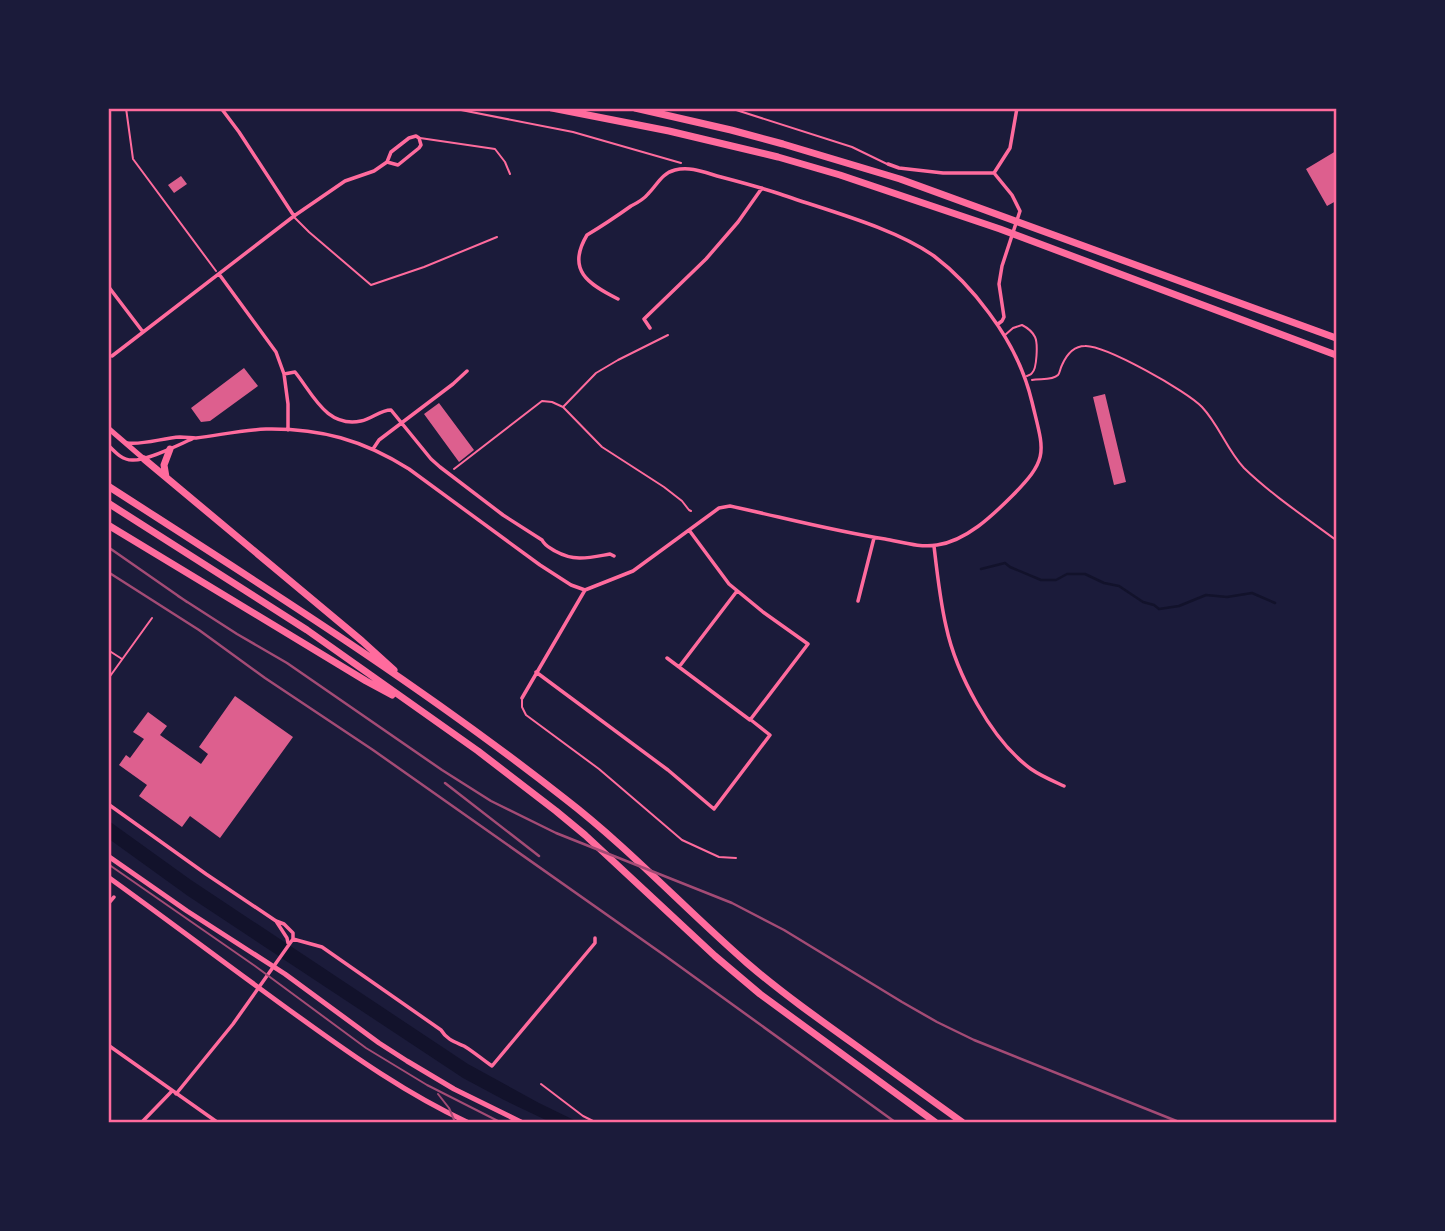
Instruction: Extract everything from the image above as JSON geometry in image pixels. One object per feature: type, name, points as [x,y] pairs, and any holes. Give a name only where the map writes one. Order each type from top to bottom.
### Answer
[{"type":"highway","points":[[552,108],[669,131],[778,157],[897,193],[1336,355]]},
{"type":"highway","points":[[635,108],[731,130],[900,179],[1336,338]]},
{"type":"highway","points":[[166,477],[164,465],[170,449]]},
{"type":"highway","points":[[144,459],[416,689]]},
{"type":"highway","points":[[108,486],[416,689],[524,767],[595,823],[771,983],[962,1122]]},
{"type":"highway","points":[[108,502],[351,660],[478,751],[614,860],[715,956],[760,994],[935,1122]]},
{"type":"highway","points":[[108,525],[366,681],[418,708]]},
{"type":"main road","points":[[108,429],[144,459]]},
{"type":"main road","points":[[108,856],[176,904],[274,966],[379,1043],[453,1088],[521,1122]]},
{"type":"main road","points":[[108,877],[384,1077],[463,1121]]},
{"type":"street","points":[[221,108],[294,216]]},
{"type":"street","points":[[995,173],[1010,148],[1017,108]]},
{"type":"street","points":[[112,356],[294,216],[345,181],[374,171],[387,162],[391,152],[409,138],[419,138],[419,148],[398,165],[387,162]]},
{"type":"street","points":[[888,164],[899,168],[943,173],[995,173]]},
{"type":"street","points":[[522,698],[585,590],[633,572],[719,508],[730,506],[874,538],[934,546],[958,538],[979,525],[1028,480],[1039,463],[1042,450],[1027,378],[998,324],[965,283],[934,256],[885,231],[762,188],[687,168],[668,172],[647,196],[587,235],[581,245],[577,258],[580,269],[599,290],[618,299]]},
{"type":"street","points":[[995,173],[1012,195],[1020,211],[1002,266],[999,284],[1004,317],[998,324]]},
{"type":"street","points":[[650,328],[645,319],[652,310],[706,260],[762,188]]},
{"type":"street","points":[[219,274],[276,352],[284,374],[288,430]]},
{"type":"street","points":[[108,286],[143,331]]},
{"type":"street","points":[[373,449],[379,440],[467,371]]},
{"type":"street","points":[[284,374],[295,372],[326,412],[346,423],[365,420],[388,410],[395,414],[431,459],[448,474],[560,554],[578,560],[610,554],[614,556]]},
{"type":"street","points":[[125,442],[143,443],[254,430],[328,434],[386,455],[540,565],[585,590]]},
{"type":"street","points":[[108,446],[124,458],[144,459],[194,438]]},
{"type":"street","points":[[689,530],[711,562],[737,591],[808,644],[750,720]]},
{"type":"street","points":[[859,601],[874,538]]},
{"type":"street","points":[[934,546],[946,627],[957,661],[973,696],[1013,753],[1031,769],[1064,786]]},
{"type":"street","points":[[679,667],[737,591]]},
{"type":"street","points":[[536,672],[714,809],[769,735],[667,658]]},
{"type":"street","points":[[108,804],[206,874],[276,921],[284,923],[291,930],[293,939]]},
{"type":"street","points":[[108,904],[114,897]]},
{"type":"street","points":[[276,921],[288,943]]},
{"type":"street","points":[[293,939],[322,947],[441,1030],[456,1044],[462,1045],[492,1066],[595,943],[595,938]]},
{"type":"street","points":[[142,1122],[174,1092],[233,1024],[293,939]]},
{"type":"street","points":[[108,1045],[218,1122]]},
{"type":"lane","points":[[730,108],[852,147],[888,164]]},
{"type":"lane","points":[[419,138],[495,149],[510,174]]},
{"type":"lane","points":[[294,216],[371,285],[497,237]]},
{"type":"lane","points":[[1004,335],[1022,325],[1035,337],[1035,369],[1027,378]]},
{"type":"lane","points":[[108,679],[152,618]]},
{"type":"lane","points":[[108,650],[123,660]]},
{"type":"lane","points":[[522,698],[526,715],[599,769],[682,840],[719,857],[736,859]]},
{"type":"lane","points":[[541,1084],[594,1122]]},
{"type":"path","points":[[126,108],[133,159],[219,274]]},
{"type":"path","points":[[451,108],[573,132],[679,161]]},
{"type":"path","points":[[563,407],[596,373],[668,335]]},
{"type":"path","points":[[1027,378],[1055,377],[1068,354],[1085,346],[1106,351],[1140,367],[1184,391],[1200,405],[1215,423],[1237,460],[1262,485],[1336,540]]},
{"type":"path","points":[[448,474],[542,401],[552,402],[563,407],[602,447],[664,487],[691,511]]},
{"type":"shaded area","points":[[109,821],[191,880],[468,1064],[574,1120],[573,1122],[550,1122],[463,1078],[188,896],[109,839]]},
{"type":"building","points":[[1336,151],[1336,201],[1327,206],[1306,169]]},
{"type":"building","points":[[181,176],[187,184],[174,193],[168,185]]},
{"type":"building","points":[[244,368],[258,386],[210,421],[201,422],[191,408]]},
{"type":"building","points":[[1105,394],[1126,482],[1114,485],[1093,397]]},
{"type":"building","points":[[439,403],[474,450],[459,462],[424,414]]},
{"type":"building","points":[[235,696],[293,737],[220,838],[190,816],[182,827],[139,796],[147,785],[119,765],[126,755],[130,758],[144,739],[133,732],[148,712],[167,726],[160,735],[201,764],[208,754],[199,747]]},
{"type":"waterway","points":[[981,569],[1005,563],[1041,580],[1056,580],[1067,574],[1085,574],[1104,583],[1119,586],[1159,609],[1179,606],[1206,595],[1227,597],[1252,593],[1275,603]]},
{"type":"tram line","points":[[108,864],[255,966],[366,1048],[427,1085],[500,1122]]},
{"type":"tram line","points":[[438,1094],[449,1108],[455,1122]]},
{"type":"railway","points":[[108,547],[187,602]]},
{"type":"railway","points":[[108,572],[199,630],[373,750],[895,1122]]},
{"type":"railway","points":[[178,596],[287,663],[491,801],[556,833],[732,903],[784,930],[937,1022],[974,1040],[1179,1122]]},
{"type":"railway","points":[[445,783],[539,856]]}]
